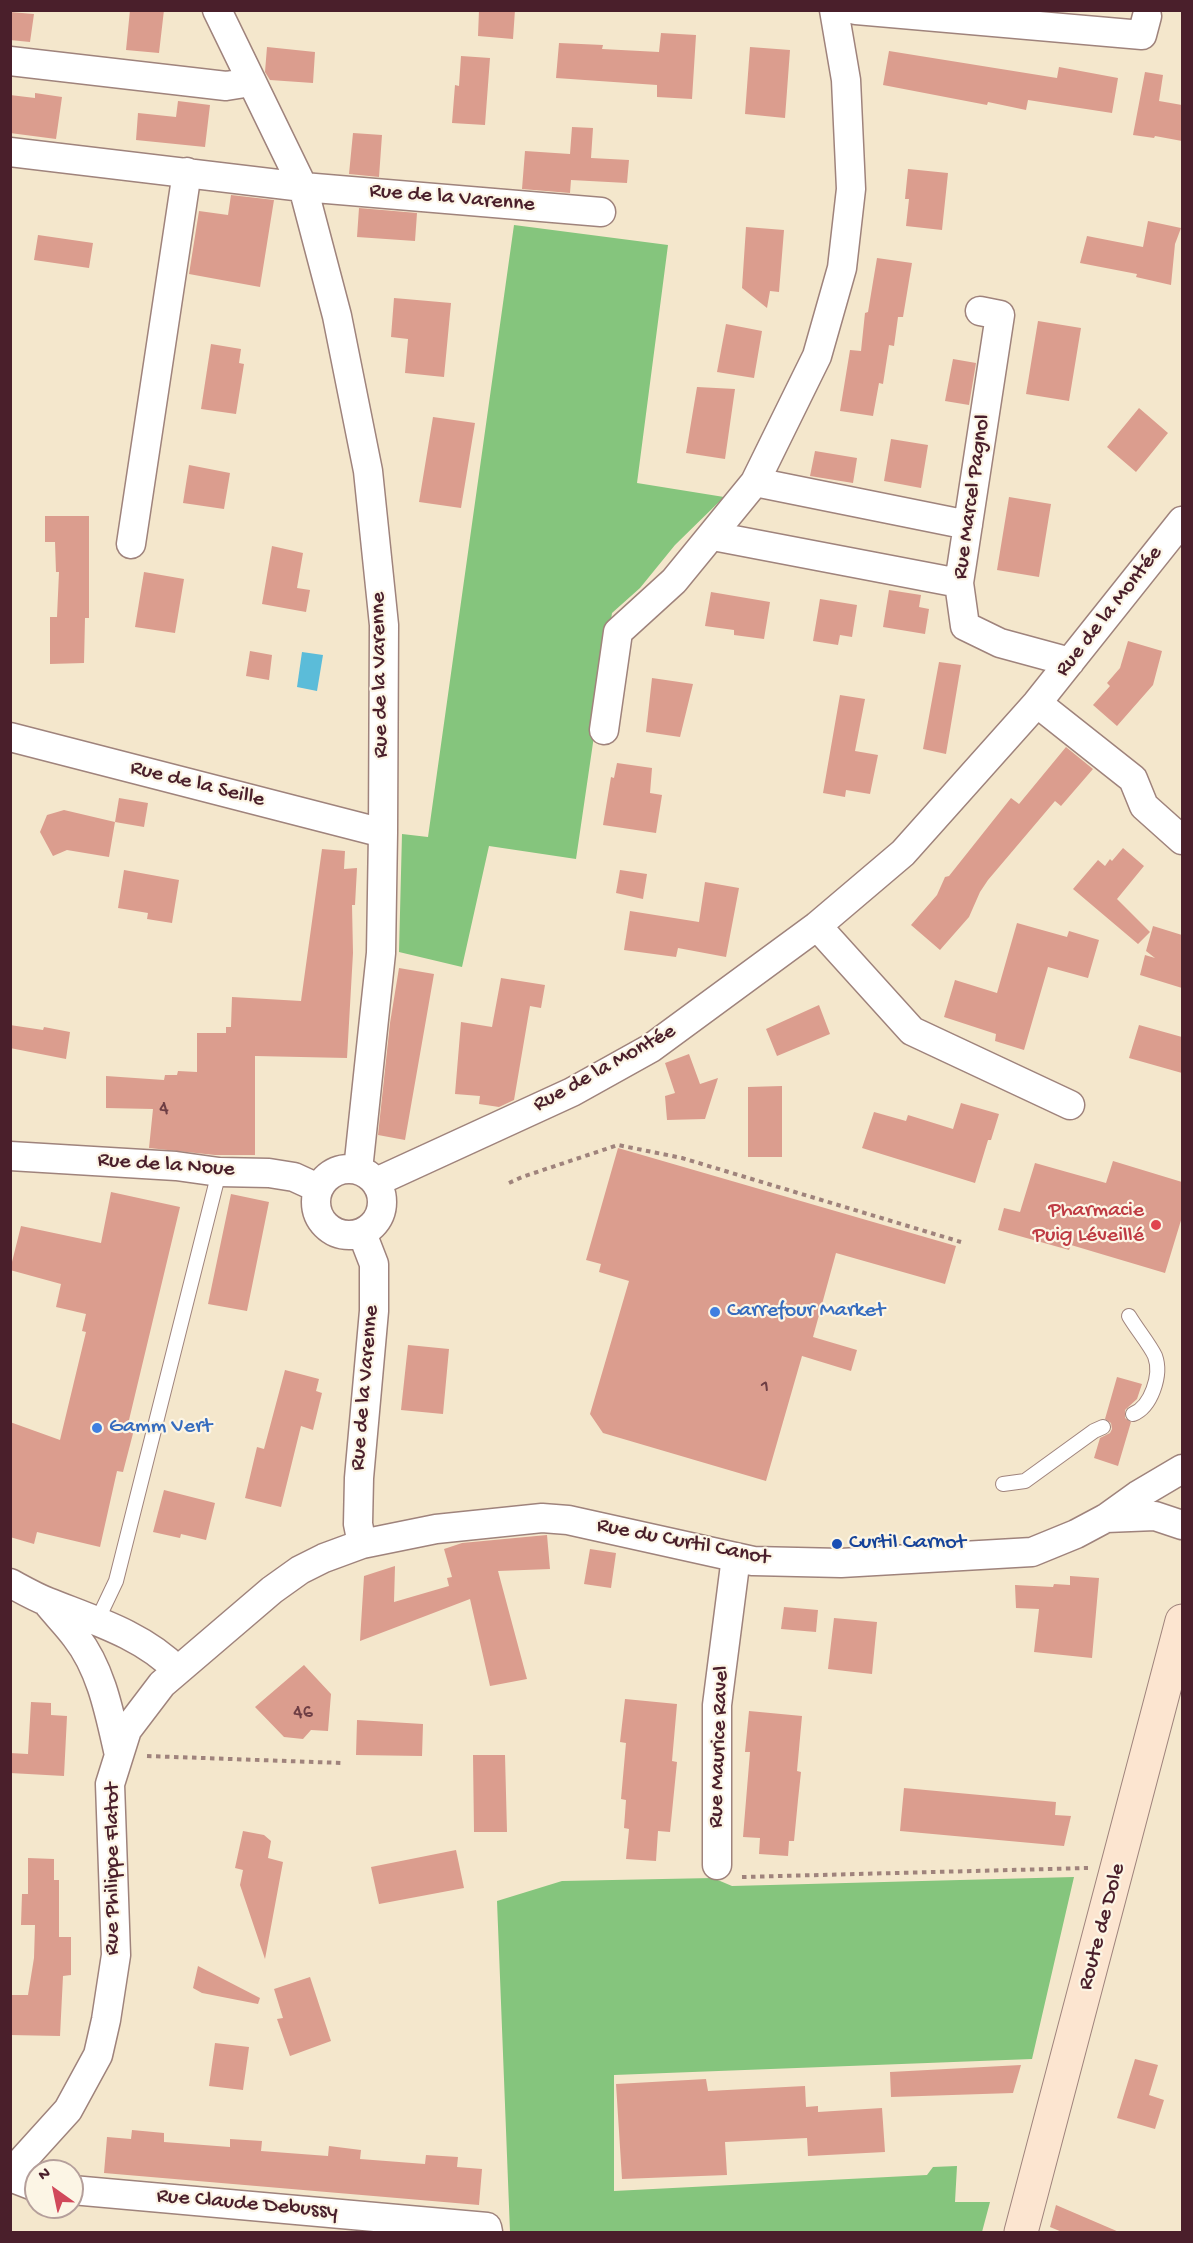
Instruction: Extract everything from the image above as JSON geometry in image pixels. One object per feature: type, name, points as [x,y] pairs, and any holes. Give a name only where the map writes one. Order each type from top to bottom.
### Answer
[{"type":"main road","name":"Route de Dole","points":[[1021,2232],[1182,1621]]},
{"type":"street","name":"Rue de la Varenne","points":[[217,10],[303,187],[337,316],[368,471],[384,625],[381,953],[367,1176]]},
{"type":"street","points":[[604,730],[618,632],[674,581],[755,482],[817,356],[842,268],[851,189],[846,80],[834,10]]},
{"type":"street","points":[[856,10],[1142,35],[1147,16]]},
{"type":"street","points":[[10,61],[226,86],[251,82]]},
{"type":"street","name":"Rue de la Varenne","points":[[10,152],[303,187],[601,212]]},
{"type":"street","points":[[131,544],[187,172]]},
{"type":"street","name":"Rue Marcel Pagnol","points":[[980,311],[1000,315],[960,583],[965,626],[1000,643],[1070,662]]},
{"type":"street","points":[[755,482],[968,525]]},
{"type":"street","name":"Rue de la Montée","points":[[367,1176],[572,1092],[651,1048],[817,926],[903,853],[1037,703],[1182,521]]},
{"type":"street","points":[[713,536],[960,583]]},
{"type":"street","points":[[1037,703],[1133,779],[1144,806],[1182,840]]},
{"type":"street","name":"Rue de la Seille","points":[[10,737],[383,833]]},
{"type":"street","points":[[817,926],[912,1031],[1070,1105]]},
{"type":"street","name":"Rue de la Noue","points":[[10,1156],[176,1166],[219,1172],[269,1173],[294,1177],[318,1188]]},
{"type":"street","points":[[339,1170],[367,1176],[380,1191],[381,1211],[377,1220],[362,1233],[342,1235],[333,1232],[325,1226],[316,1208],[318,1188],[331,1174],[339,1170]]},
{"type":"street","name":"Rue de la Varenne","points":[[362,1233],[374,1264],[374,1311],[359,1478],[358,1524],[362,1544]]},
{"type":"street","name":"Rue du Curtil Canot","points":[[362,1544],[436,1529],[542,1518],[568,1520],[753,1561],[841,1563],[1032,1552],[1076,1534],[1106,1518],[1138,1495],[1182,1469]]},
{"type":"street","name":"Rue du Curtil Canot","points":[[1106,1518],[1155,1516],[1182,1525]]},
{"type":"street","name":"Rue Philippe Flatot","points":[[10,2175],[68,2110],[98,2055],[116,1955],[110,1784],[127,1730],[162,1684],[272,1590],[300,1570],[362,1544]]},
{"type":"street","name":"Rue Maurice Ravel","points":[[717,1865],[717,1705],[736,1557]]},
{"type":"street","points":[[10,1583],[45,1601],[97,1621],[147,1646],[177,1670]]},
{"type":"street","points":[[45,1601],[77,1638],[90,1659],[102,1691],[119,1755]]},
{"type":"street","points":[[10,2175],[24,2181]]},
{"type":"street","name":"Rue Claude Debussy","points":[[84,2191],[487,2227],[488,2232]]},
{"type":"lane","points":[[97,1621],[116,1581],[219,1172]]},
{"type":"lane","points":[[1129,1316],[1155,1357],[1156,1373],[1151,1396],[1140,1411],[1133,1414]]},
{"type":"lane","points":[[1003,1484],[1025,1481],[1094,1431],[1103,1427]]},
{"type":"path","points":[[509,1183],[618,1145],[682,1158],[961,1242]]},
{"type":"path","points":[[119,1755],[342,1763]]},
{"type":"path","points":[[717,1865],[742,1877],[1119,1867]]},
{"type":"green space","points":[[514,225],[668,245],[637,483],[724,497],[675,545],[640,588],[612,613],[576,859],[489,846],[462,967],[399,952],[402,834],[428,837]]},
{"type":"green space","points":[[1074,1877],[1032,2059],[614,2075],[614,2191],[927,2175],[933,2167],[957,2166],[955,2202],[990,2202],[982,2232],[510,2232],[497,1901],[562,1881],[713,1878],[732,1886]]},
{"type":"water","points":[[302,652],[323,655],[317,691],[297,687]]},
{"type":"building","points":[[130,10],[164,10],[159,53],[126,50]]},
{"type":"building","points":[[479,10],[515,10],[513,39],[478,36]]},
{"type":"building","points":[[10,12],[34,14],[30,42],[10,40]]},
{"type":"building","points":[[661,33],[696,35],[692,99],[657,97],[657,85],[556,78],[559,43],[603,45],[602,49],[659,52]]},
{"type":"building","points":[[267,47],[315,52],[313,83],[270,80],[265,72]]},
{"type":"building","points":[[750,47],[790,50],[785,118],[745,114]]},
{"type":"building","points":[[889,51],[1057,78],[1059,67],[1118,78],[1112,113],[1028,100],[1026,110],[883,85]]},
{"type":"building","points":[[461,56],[490,58],[485,125],[452,123],[455,85],[459,86]]},
{"type":"building","points":[[1145,72],[1163,75],[1159,101],[1182,105],[1182,141],[1133,135]]},
{"type":"building","points":[[35,93],[62,97],[56,139],[10,133],[10,95],[35,98]]},
{"type":"building","points":[[178,101],[210,105],[205,147],[136,140],[138,113],[176,117]]},
{"type":"building","points":[[572,127],[593,128],[591,158],[629,160],[627,183],[571,180],[570,193],[522,189],[525,151],[570,154]]},
{"type":"building","points":[[353,133],[382,135],[379,177],[349,174]]},
{"type":"building","points":[[908,169],[948,173],[942,230],[906,226],[909,199],[905,199]]},
{"type":"building","points":[[231,195],[274,200],[260,287],[189,274],[199,211],[228,215]]},
{"type":"building","points":[[359,208],[417,213],[415,241],[357,237]]},
{"type":"building","points":[[1148,221],[1181,228],[1175,244],[1171,285],[1136,277],[1137,274],[1080,263],[1087,236],[1143,247]]},
{"type":"building","points":[[746,227],[784,230],[779,292],[770,291],[767,308],[742,288]]},
{"type":"building","points":[[38,235],[93,243],[89,268],[34,260]]},
{"type":"building","points":[[877,258],[912,263],[903,317],[898,317],[894,346],[889,345],[883,384],[879,383],[873,416],[840,411],[850,350],[861,351],[865,313],[868,312]]},
{"type":"building","points":[[394,298],[451,303],[444,377],[405,373],[408,339],[391,337]]},
{"type":"building","points":[[1038,321],[1081,328],[1069,401],[1026,394]]},
{"type":"building","points":[[726,324],[762,331],[754,378],[717,372]]},
{"type":"building","points":[[211,344],[241,349],[239,363],[244,364],[236,414],[201,409]]},
{"type":"building","points":[[953,359],[976,363],[969,405],[945,401]]},
{"type":"building","points":[[697,387],[735,389],[725,459],[686,453]]},
{"type":"building","points":[[1139,408],[1168,433],[1136,472],[1107,447]]},
{"type":"building","points":[[433,417],[475,423],[461,508],[419,502]]},
{"type":"building","points":[[891,439],[928,445],[921,488],[884,481]]},
{"type":"building","points":[[815,451],[857,458],[853,483],[810,476]]},
{"type":"building","points":[[189,465],[230,473],[224,509],[183,503]]},
{"type":"building","points":[[1009,497],[1051,504],[1039,577],[997,570]]},
{"type":"building","points":[[45,516],[89,516],[89,618],[85,618],[84,663],[50,664],[50,617],[57,617],[59,572],[56,572],[55,542],[45,542]]},
{"type":"building","points":[[272,546],[303,553],[297,588],[310,590],[306,612],[262,604]]},
{"type":"building","points":[[144,572],[184,579],[175,633],[135,627]]},
{"type":"building","points":[[889,590],[921,595],[919,607],[929,609],[925,634],[883,627]]},
{"type":"building","points":[[711,592],[770,602],[764,639],[734,635],[734,630],[705,626]]},
{"type":"building","points":[[820,599],[857,605],[852,637],[840,635],[838,645],[813,641]]},
{"type":"building","points":[[1128,641],[1162,651],[1153,685],[1117,726],[1093,705],[1110,686],[1107,683],[1120,668]]},
{"type":"building","points":[[250,651],[272,655],[269,680],[246,676]]},
{"type":"building","points":[[939,662],[961,665],[946,754],[923,749]]},
{"type":"building","points":[[652,678],[693,684],[680,737],[646,732]]},
{"type":"building","points":[[840,695],[865,699],[855,751],[878,755],[870,794],[846,790],[845,797],[823,793]]},
{"type":"building","points":[[1066,747],[1093,769],[1061,806],[1055,801],[988,880],[969,917],[940,950],[911,925],[937,895],[945,877],[949,876],[1011,798],[1019,804]]},
{"type":"building","points":[[617,763],[652,768],[650,793],[662,795],[656,833],[603,825],[611,777],[614,778]]},
{"type":"building","points":[[119,798],[148,803],[144,827],[115,822]]},
{"type":"building","points":[[64,810],[115,822],[109,857],[67,850],[53,856],[40,832],[47,815]]},
{"type":"building","points":[[1123,848],[1144,866],[1117,899],[1150,932],[1138,944],[1073,889],[1098,860],[1105,866]]},
{"type":"building","points":[[322,849],[345,851],[344,869],[357,868],[355,905],[352,905],[353,953],[347,1058],[255,1056],[255,1155],[215,1155],[149,1148],[153,1109],[106,1108],[106,1076],[164,1080],[165,1075],[177,1075],[178,1071],[197,1072],[197,1033],[226,1033],[226,1027],[231,1027],[232,997],[301,1001]]},
{"type":"building","points":[[124,870],[179,880],[172,923],[147,919],[148,913],[118,908]]},
{"type":"building","points":[[620,870],[647,874],[643,899],[616,893]]},
{"type":"building","points":[[705,882],[739,888],[726,957],[678,948],[676,957],[624,950],[630,911],[699,922]]},
{"type":"building","points":[[1017,923],[1067,937],[1069,931],[1099,940],[1088,978],[1048,967],[1024,1050],[995,1041],[996,1034],[944,1017],[955,980],[997,993]]},
{"type":"building","points":[[1153,926],[1182,935],[1182,988],[1140,975],[1145,955],[1155,958],[1146,951]]},
{"type":"building","points":[[399,968],[434,974],[405,1140],[378,1135],[390,1023]]},
{"type":"building","points":[[501,978],[545,985],[541,1008],[530,1006],[514,1100],[499,1107],[479,1104],[480,1096],[455,1094],[461,1022],[492,1027]]},
{"type":"building","points":[[819,1005],[830,1034],[777,1056],[766,1029]]},
{"type":"building","points":[[10,1025],[43,1030],[44,1027],[70,1032],[66,1059],[10,1048]]},
{"type":"building","points":[[1139,1025],[1182,1037],[1182,1073],[1129,1058]]},
{"type":"building","points":[[689,1054],[700,1084],[718,1078],[705,1119],[667,1120],[665,1096],[675,1093],[665,1063]]},
{"type":"building","points":[[782,1086],[782,1157],[748,1157],[748,1087]]},
{"type":"building","points":[[961,1103],[999,1114],[991,1140],[988,1140],[975,1183],[862,1148],[874,1112],[906,1121],[908,1115],[953,1129]]},
{"type":"building","points":[[618,1148],[956,1246],[945,1284],[836,1253],[813,1337],[857,1350],[851,1371],[802,1356],[766,1481],[603,1433],[590,1414],[629,1281],[599,1272],[601,1264],[586,1260]]},
{"type":"building","points":[[1113,1161],[1182,1182],[1182,1217],[1165,1273],[1071,1245],[1069,1250],[998,1230],[1004,1208],[1020,1212],[1035,1163],[1106,1183]]},
{"type":"building","points":[[111,1192],[180,1207],[129,1420],[136,1422],[123,1472],[117,1471],[100,1547],[37,1532],[34,1544],[10,1537],[10,1422],[60,1440],[86,1332],[82,1331],[86,1314],[56,1307],[61,1284],[10,1270],[21,1226],[101,1243]]},
{"type":"building","points":[[231,1194],[269,1202],[247,1311],[208,1304]]},
{"type":"building","points":[[408,1345],[449,1349],[443,1414],[401,1410]]},
{"type":"building","points":[[285,1370],[319,1379],[316,1391],[322,1393],[313,1430],[301,1426],[281,1507],[245,1498],[257,1447],[264,1449]]},
{"type":"building","points":[[1117,1377],[1142,1384],[1137,1399],[1125,1410],[1125,1418],[1131,1422],[1118,1466],[1094,1458],[1100,1438],[1110,1433],[1112,1429],[1111,1423],[1105,1419]]},
{"type":"building","points":[[164,1490],[215,1503],[206,1540],[181,1534],[180,1538],[153,1532]]},
{"type":"building","points":[[547,1535],[550,1569],[498,1571],[527,1679],[490,1686],[470,1599],[360,1641],[364,1576],[395,1566],[394,1602],[449,1586],[447,1578],[452,1577],[444,1549],[462,1543]]},
{"type":"building","points":[[590,1549],[616,1553],[611,1588],[584,1584]]},
{"type":"building","points":[[1070,1576],[1099,1578],[1092,1658],[1034,1652],[1039,1609],[1016,1608],[1015,1585],[1053,1587],[1054,1584],[1070,1585]]},
{"type":"building","points":[[784,1607],[818,1610],[816,1632],[781,1629]]},
{"type":"building","points":[[834,1618],[877,1622],[872,1674],[828,1669]]},
{"type":"building","points":[[304,1665],[331,1694],[328,1731],[311,1730],[303,1739],[284,1737],[255,1707]]},
{"type":"building","points":[[625,1699],[677,1704],[672,1761],[677,1762],[670,1832],[658,1831],[656,1861],[626,1859],[629,1829],[624,1828],[626,1800],[621,1799],[626,1743],[620,1742]]},
{"type":"building","points":[[31,1702],[51,1703],[51,1715],[67,1716],[64,1776],[10,1773],[10,1753],[28,1754]]},
{"type":"building","points":[[749,1711],[802,1716],[797,1771],[801,1772],[794,1841],[789,1841],[788,1856],[759,1854],[760,1838],[743,1837],[750,1752],[745,1752]]},
{"type":"building","points":[[357,1720],[423,1724],[422,1756],[356,1755]]},
{"type":"building","points":[[473,1755],[505,1755],[507,1832],[474,1832]]},
{"type":"building","points":[[904,1788],[1056,1802],[1055,1815],[1071,1816],[1064,1846],[900,1831]]},
{"type":"building","points":[[243,1831],[264,1835],[271,1841],[268,1858],[283,1862],[265,1959],[240,1885],[243,1870],[235,1868]]},
{"type":"building","points":[[456,1850],[464,1888],[379,1904],[371,1867]]},
{"type":"building","points":[[28,1858],[54,1859],[54,1880],[59,1880],[59,1937],[71,1937],[71,1975],[63,1976],[60,2036],[10,2035],[10,1995],[28,1995],[34,1958],[35,1925],[21,1925],[22,1894],[28,1894]]},
{"type":"building","points":[[198,1966],[260,1998],[258,2004],[202,1993],[193,1988]]},
{"type":"building","points":[[310,1977],[331,2041],[290,2056],[277,2019],[283,2018],[274,1989]]},
{"type":"building","points":[[215,2043],[249,2047],[243,2090],[209,2086]]},
{"type":"building","points":[[1135,2059],[1158,2065],[1149,2095],[1164,2100],[1155,2129],[1117,2118]]},
{"type":"building","points":[[1021,2065],[1013,2093],[891,2097],[890,2072]]},
{"type":"building","points":[[706,2079],[708,2091],[805,2086],[806,2107],[818,2106],[818,2112],[882,2108],[885,2152],[808,2156],[807,2138],[725,2142],[727,2175],[622,2179],[616,2084]]},
{"type":"building","points":[[132,2130],[164,2133],[164,2142],[230,2147],[230,2139],[262,2141],[261,2151],[328,2156],[329,2146],[361,2150],[360,2159],[425,2164],[426,2155],[458,2157],[457,2167],[482,2169],[479,2205],[104,2173],[107,2137],[131,2139]]},
{"type":"building","points":[[1056,2205],[1119,2232],[1062,2232],[1050,2227]]},
{"type":"place","name":"Pharmacie Puig Léveillé","points":[[1156,1225]]},
{"type":"place","name":"Carrefour Market","points":[[715,1312]]},
{"type":"place","name":"Gamm Vert","points":[[97,1428]]},
{"type":"place","name":"Curtil Carnot","points":[[837,1544]]}]
